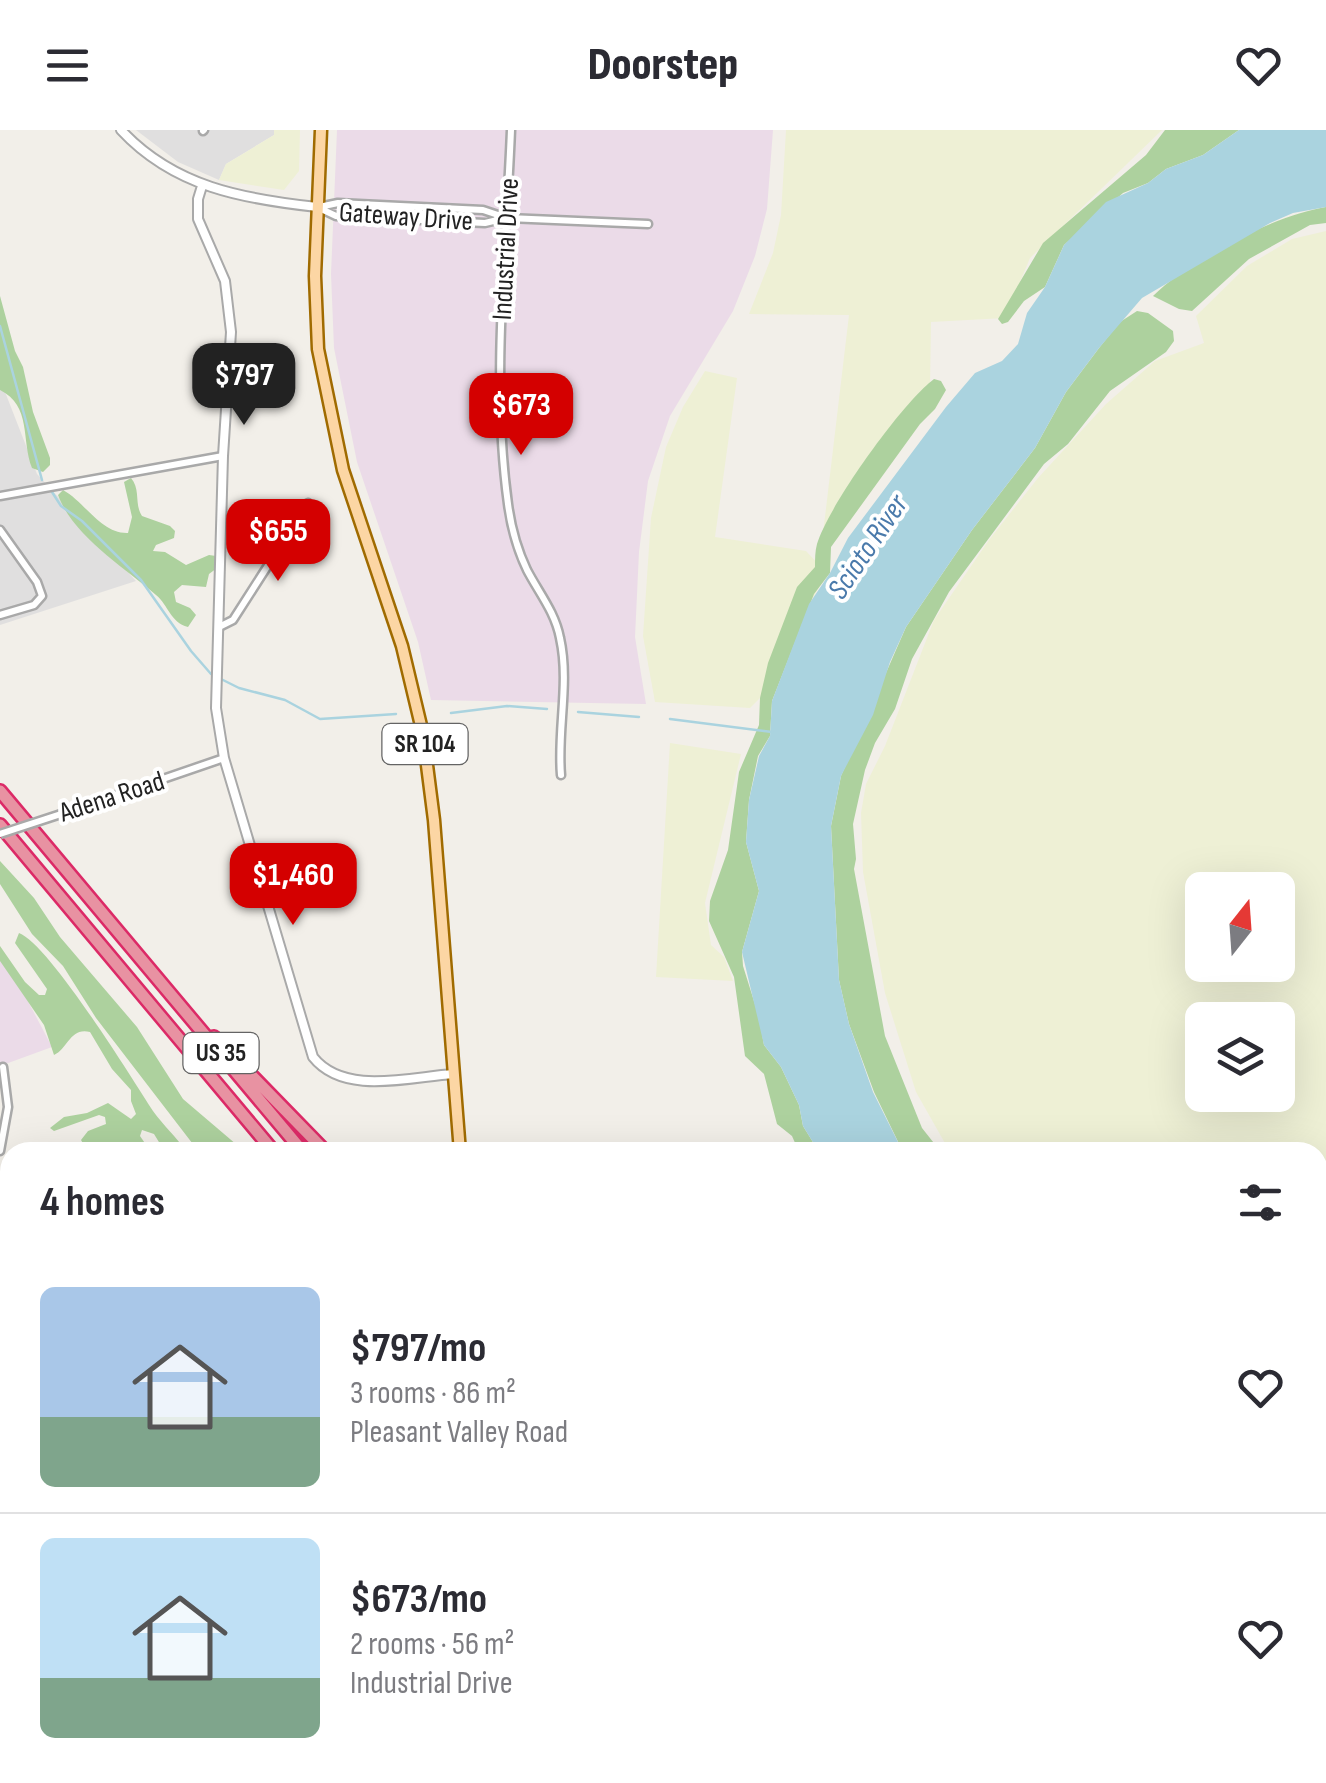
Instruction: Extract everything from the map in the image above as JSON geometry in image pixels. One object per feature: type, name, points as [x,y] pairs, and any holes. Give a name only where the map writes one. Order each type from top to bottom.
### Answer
[{"type":"highway","name":"US 35","points":[[0,791],[294,1142]]},
{"type":"highway","name":"US 35","points":[[0,825],[266,1142]]},
{"type":"highway","points":[[196,1024],[222,1043],[316,1142]]},
{"type":"main road","name":"SR 104","points":[[321,130],[318,349],[343,470],[402,646],[423,734],[438,858],[459,1142]]},
{"type":"street","points":[[121,130],[160,163],[202,186],[250,199],[317,207]]},
{"type":"street","name":"Industrial Drive","points":[[512,130],[500,388],[507,502],[517,546],[548,604],[560,638],[564,668],[562,775]]},
{"type":"street","points":[[202,186],[198,219],[225,282],[230,314],[216,683],[224,758],[313,1057],[326,1072],[351,1080],[453,1074]]},
{"type":"street","name":"Gateway Drive","points":[[317,207],[338,203],[465,209],[508,218],[648,224]]},
{"type":"street","name":"Gateway Drive","points":[[317,207],[336,216],[485,223],[508,218]]},
{"type":"street","points":[[0,496],[223,456]]},
{"type":"street","points":[[219,627],[233,620],[308,503]]},
{"type":"street","points":[[0,530],[37,582],[42,596],[34,605],[0,615]]},
{"type":"street","name":"Adena Road","points":[[0,834],[224,758]]},
{"type":"street","points":[[3,1067],[8,1092],[4,1121]]},
{"type":"shaded area","points":[[136,130],[274,130],[274,135],[226,164],[219,180],[178,162]]},
{"type":"shaded area","points":[[337,130],[773,130],[767,209],[755,256],[733,311],[670,416],[648,481],[639,552],[635,637],[646,704],[431,700],[418,642],[357,462],[334,348],[331,274]]},
{"type":"shaded area","points":[[0,379],[37,474],[136,581],[0,625]]},
{"type":"shaded area","points":[[0,960],[21,988],[52,1047],[0,1066]]},
{"type":"green space","points":[[274,130],[300,130],[299,171],[284,190],[219,180],[226,164],[274,135]]},
{"type":"green space","points":[[786,130],[1162,130],[1030,258],[1005,318],[931,322],[930,389],[822,542],[849,315],[749,314],[773,253],[781,215]]},
{"type":"green space","points":[[1165,130],[1239,130],[1203,155],[1166,169],[1148,183],[1123,193],[1064,245],[1045,287],[1024,301],[1002,324],[998,319],[1043,243],[1146,155]]},
{"type":"green space","points":[[1326,207],[1326,223],[1310,225],[1249,259],[1192,311],[1153,296],[1189,267],[1234,241],[1282,219]]},
{"type":"green space","points":[[1326,231],[1326,1142],[944,1142],[916,1092],[885,993],[863,872],[861,813],[866,784],[934,620],[989,540],[1038,478],[1106,404],[1155,361],[1204,343],[1196,316],[1247,266],[1292,239]]},
{"type":"green space","points":[[0,296],[50,458],[50,465],[43,472],[32,468],[17,405],[0,390]]},
{"type":"green space","points":[[1137,311],[1148,313],[1173,331],[1174,341],[1166,352],[1110,391],[1068,444],[1044,464],[949,592],[912,659],[895,709],[865,770],[853,824],[854,869],[885,1036],[922,1128],[933,1142],[898,1142],[874,1092],[849,1024],[839,980],[831,826],[841,776],[906,627],[972,530],[1035,448],[1066,392],[1120,322]]},
{"type":"green space","points":[[705,371],[737,378],[715,537],[806,551],[826,572],[769,689],[750,708],[655,702],[643,636],[651,518],[666,447],[683,407]]},
{"type":"green space","points":[[934,379],[941,381],[946,390],[831,547],[830,573],[814,594],[772,701],[770,736],[758,756],[749,800],[746,842],[759,891],[742,952],[743,966],[764,1045],[781,1067],[813,1142],[795,1142],[777,1124],[764,1074],[745,1056],[734,977],[709,921],[710,901],[728,850],[739,772],[759,725],[768,663],[797,587],[815,567],[816,547],[824,527],[851,481],[920,391]]},
{"type":"green space","points":[[131,478],[142,516],[175,531],[174,538],[156,545],[153,551],[165,552],[186,565],[216,556],[217,568],[209,574],[206,587],[182,585],[174,592],[176,602],[196,615],[188,627],[87,537],[58,495],[63,490],[101,523],[128,533],[132,517],[124,482]]},
{"type":"green space","points":[[670,743],[741,754],[705,903],[711,945],[724,957],[733,981],[656,977]]},
{"type":"green space","points":[[0,861],[137,1027],[183,1099],[233,1142],[191,1142],[96,1018],[63,966],[32,934],[0,884]]},
{"type":"green space","points":[[19,933],[50,961],[179,1142],[159,1142],[154,1134],[142,1130],[140,1136],[144,1142],[82,1142],[88,1131],[106,1124],[105,1117],[99,1115],[54,1131],[50,1128],[64,1117],[87,1113],[108,1103],[131,1119],[136,1114],[131,1090],[112,1069],[90,1032],[74,1035],[54,1055],[44,1025],[0,961],[0,946],[25,982],[39,995],[45,995],[47,989],[15,943]]},
{"type":"water","name":"Scioto River","points":[[1239,130],[1326,130],[1326,207],[1293,213],[1270,223],[1142,298],[1066,392],[1035,448],[972,530],[906,627],[873,715],[841,776],[831,826],[839,980],[849,1024],[873,1092],[898,1142],[813,1142],[781,1067],[764,1045],[742,952],[759,891],[746,842],[749,800],[759,756],[770,736],[772,701],[809,604],[848,538],[946,407],[975,373],[1002,361],[1018,344],[1027,313],[1045,287],[1064,245],[1106,202],[1148,183],[1166,169],[1203,155]]},
{"type":"waterway","points":[[0,326],[42,480]]},
{"type":"waterway","points":[[52,492],[61,506],[82,521],[141,580],[211,674],[239,688],[285,700],[320,719],[396,714]]},
{"type":"waterway","points":[[451,713],[507,706],[547,709]]},
{"type":"waterway","points":[[578,712],[639,717]]},
{"type":"waterway","points":[[670,719],[772,732]]}]
